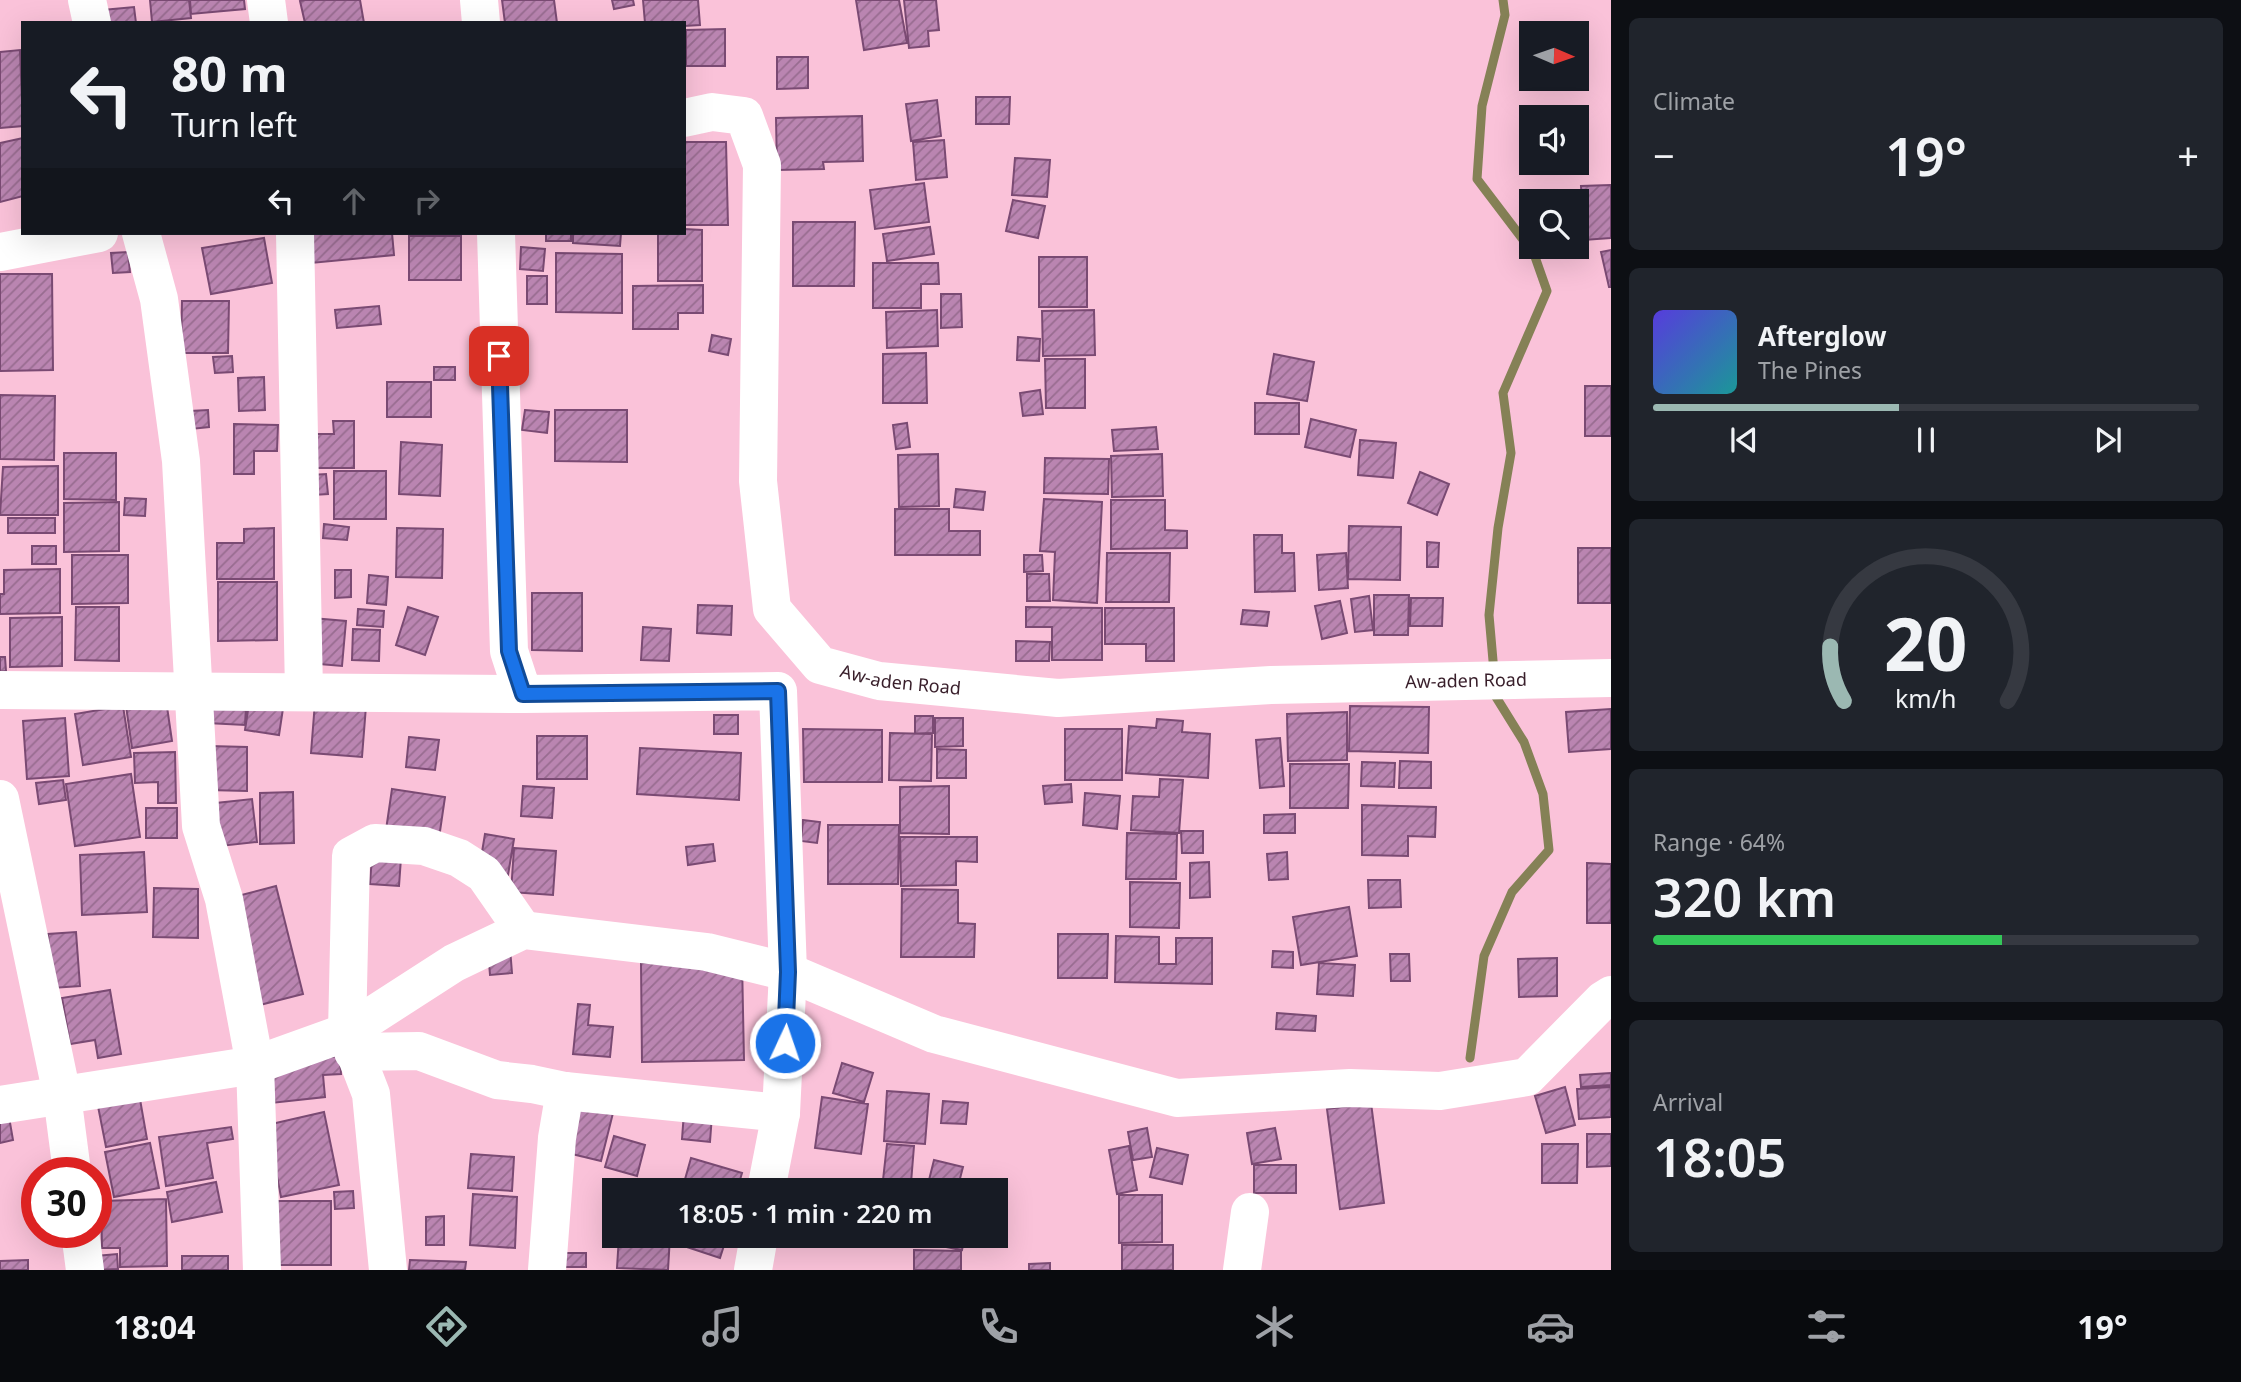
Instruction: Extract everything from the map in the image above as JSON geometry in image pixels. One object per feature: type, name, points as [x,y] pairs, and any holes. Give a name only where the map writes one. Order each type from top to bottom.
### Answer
[{"type":"street","points":[[87,0],[92,21]]},
{"type":"street","points":[[266,0],[269,21]]},
{"type":"street","points":[[479,0],[481,21]]},
{"type":"street","name":"Aw-aden Road","points":[[686,118],[712,112],[744,116],[762,165],[758,481],[772,609],[820,665],[879,681],[1058,698],[1271,684],[1611,678]]},
{"type":"street","points":[[0,252],[89,235]]},
{"type":"street","points":[[142,235],[159,299],[181,461],[201,826],[224,899],[256,1065],[262,1270]]},
{"type":"street","points":[[295,235],[304,692]]},
{"type":"street","points":[[496,235],[509,651],[523,694]]},
{"type":"street","points":[[0,690],[523,694],[778,691],[788,972],[781,1113],[768,1178]]},
{"type":"street","points":[[0,799],[62,1095],[70,1157]]},
{"type":"street","points":[[388,1270],[371,1094],[350,1042],[351,856],[375,843],[424,846],[458,859],[484,874],[523,930]]},
{"type":"street","points":[[350,1042],[454,962],[523,930],[707,952],[788,972],[934,1034],[1177,1098],[1350,1088],[1440,1091],[1527,1077],[1611,995]]},
{"type":"street","points":[[0,1105],[256,1065],[350,1042],[419,1051],[497,1080],[532,1083],[565,1091],[781,1113]]},
{"type":"street","points":[[547,1270],[557,1138],[565,1091]]},
{"type":"street","points":[[1242,1270],[1250,1212]]},
{"type":"street","points":[[82,1248],[85,1270]]},
{"type":"street","points":[[753,1270],[757,1248]]},
{"type":"building","points":[[150,0],[189,0],[191,18],[152,21]]},
{"type":"building","points":[[190,0],[244,0],[245,9],[191,14]]},
{"type":"building","points":[[360,0],[364,21],[305,21],[300,1]]},
{"type":"building","points":[[502,0],[554,0],[557,21],[505,21]]},
{"type":"building","points":[[612,0],[633,0],[634,5],[614,9]]},
{"type":"building","points":[[643,0],[698,0],[700,25],[686,26],[686,21],[645,21]]},
{"type":"building","points":[[856,0],[899,0],[907,43],[864,50]]},
{"type":"building","points":[[904,0],[936,0],[939,30],[928,31],[929,46],[909,48]]},
{"type":"building","points":[[134,7],[136,21],[105,21],[103,10]]},
{"type":"building","points":[[725,29],[725,66],[686,66],[686,30]]},
{"type":"building","points":[[20,50],[21,126],[0,128],[0,52]]},
{"type":"building","points":[[777,57],[808,57],[808,88],[777,89]]},
{"type":"building","points":[[976,97],[1010,97],[1009,124],[976,124]]},
{"type":"building","points":[[937,100],[941,136],[911,141],[906,104]]},
{"type":"building","points":[[862,116],[863,161],[823,162],[824,169],[777,170],[776,118]]},
{"type":"building","points":[[21,138],[21,197],[0,202],[0,143]]},
{"type":"building","points":[[944,140],[947,177],[916,180],[913,142]]},
{"type":"building","points":[[686,142],[726,142],[728,225],[686,225]]},
{"type":"building","points":[[1015,158],[1050,160],[1047,197],[1012,195]]},
{"type":"building","points":[[924,183],[929,222],[875,229],[870,190]]},
{"type":"building","points":[[1611,185],[1611,238],[1589,240],[1589,189],[1581,189],[1581,186]]},
{"type":"building","points":[[1013,200],[1045,206],[1038,238],[1006,231]]},
{"type":"building","points":[[793,222],[855,222],[854,286],[793,286]]},
{"type":"building","points":[[930,227],[934,254],[887,261],[883,234]]},
{"type":"building","points":[[686,229],[702,230],[702,281],[658,281],[658,235],[686,235]]},
{"type":"building","points":[[309,235],[392,235],[394,255],[311,263]]},
{"type":"building","points":[[546,235],[571,235],[571,241],[546,241]]},
{"type":"building","points":[[573,235],[621,235],[620,246],[573,243]]},
{"type":"building","points":[[409,236],[461,236],[461,280],[409,280]]},
{"type":"building","points":[[264,238],[272,283],[211,294],[202,248]]},
{"type":"building","points":[[521,247],[545,249],[543,271],[520,269]]},
{"type":"building","points":[[1611,250],[1611,287],[1609,287],[1601,252]]},
{"type":"building","points":[[128,252],[130,272],[113,273],[111,253]]},
{"type":"building","points":[[556,253],[622,254],[622,313],[556,312]]},
{"type":"building","points":[[1039,257],[1087,257],[1087,307],[1039,307]]},
{"type":"building","points":[[873,263],[938,263],[939,284],[921,284],[921,308],[873,308]]},
{"type":"building","points":[[0,274],[52,274],[53,370],[0,371]]},
{"type":"building","points":[[527,276],[547,276],[547,304],[527,304]]},
{"type":"building","points":[[703,285],[703,313],[678,313],[678,329],[633,329],[633,286]]},
{"type":"building","points":[[941,294],[961,294],[962,327],[941,328]]},
{"type":"building","points":[[182,301],[229,301],[228,353],[181,353]]},
{"type":"building","points":[[379,306],[381,324],[337,328],[335,310]]},
{"type":"building","points":[[937,310],[938,346],[887,348],[886,312]]},
{"type":"building","points":[[1094,310],[1095,355],[1043,356],[1042,311]]},
{"type":"building","points":[[712,335],[731,339],[728,355],[709,351]]},
{"type":"building","points":[[1018,337],[1040,339],[1039,361],[1017,360]]},
{"type":"building","points":[[926,353],[927,403],[883,403],[883,354]]},
{"type":"building","points":[[1274,354],[1314,362],[1307,401],[1267,394]]},
{"type":"building","points":[[232,356],[233,372],[215,373],[213,357]]},
{"type":"building","points":[[1045,359],[1085,359],[1085,408],[1046,408]]},
{"type":"building","points":[[434,367],[455,367],[455,380],[434,380]]},
{"type":"building","points":[[264,377],[265,410],[239,411],[238,378]]},
{"type":"building","points":[[387,382],[431,382],[431,417],[387,417]]},
{"type":"building","points":[[1585,386],[1611,386],[1611,436],[1585,436]]},
{"type":"building","points":[[1040,390],[1043,414],[1023,416],[1020,393]]},
{"type":"building","points":[[0,395],[55,396],[54,460],[0,459]]},
{"type":"building","points":[[1255,403],[1299,403],[1299,434],[1255,434]]},
{"type":"building","points":[[208,410],[209,427],[191,429],[190,411]]},
{"type":"building","points":[[525,410],[549,412],[547,433],[522,430]]},
{"type":"building","points":[[555,410],[627,410],[627,462],[555,461]]},
{"type":"building","points":[[1311,419],[1356,430],[1350,457],[1305,447]]},
{"type":"building","points":[[333,421],[354,421],[354,468],[317,468],[317,434],[334,434]]},
{"type":"building","points":[[907,423],[910,447],[896,449],[893,425]]},
{"type":"building","points":[[234,424],[278,425],[277,451],[254,451],[254,474],[234,474]]},
{"type":"building","points":[[1156,427],[1158,449],[1114,451],[1112,430]]},
{"type":"building","points":[[1360,440],[1396,443],[1393,478],[1358,475]]},
{"type":"building","points":[[401,442],[442,445],[440,496],[399,494]]},
{"type":"building","points":[[64,453],[116,453],[116,500],[64,499]]},
{"type":"building","points":[[938,454],[939,506],[899,507],[898,455]]},
{"type":"building","points":[[1162,454],[1163,496],[1112,497],[1111,456]]},
{"type":"building","points":[[1045,458],[1109,459],[1108,494],[1044,493]]},
{"type":"building","points":[[58,466],[58,515],[0,515],[3,467]]},
{"type":"building","points":[[334,471],[386,471],[386,519],[334,519]]},
{"type":"building","points":[[1420,472],[1449,484],[1437,515],[1408,503]]},
{"type":"building","points":[[326,474],[328,494],[313,495],[311,475]]},
{"type":"building","points":[[956,489],[985,492],[983,510],[954,507]]},
{"type":"building","points":[[125,498],[146,499],[145,516],[124,515]]},
{"type":"building","points":[[1044,499],[1102,502],[1097,603],[1053,600],[1055,552],[1040,551]]},
{"type":"building","points":[[1111,500],[1165,500],[1165,530],[1187,531],[1187,548],[1111,549]]},
{"type":"building","points":[[119,502],[119,551],[64,552],[64,503]]},
{"type":"building","points":[[895,509],[949,509],[949,531],[980,531],[980,555],[895,555]]},
{"type":"building","points":[[8,518],[55,518],[55,533],[8,533]]},
{"type":"building","points":[[324,524],[349,527],[347,540],[323,538]]},
{"type":"building","points":[[1349,526],[1401,527],[1400,580],[1348,579]]},
{"type":"building","points":[[274,528],[274,579],[217,579],[217,543],[244,543],[244,529]]},
{"type":"building","points":[[397,528],[443,529],[442,578],[396,577]]},
{"type":"building","points":[[1254,535],[1282,535],[1282,553],[1294,553],[1295,591],[1255,592]]},
{"type":"building","points":[[1427,542],[1439,543],[1438,567],[1427,567]]},
{"type":"building","points":[[32,546],[56,546],[56,564],[32,564]]},
{"type":"building","points":[[1578,548],[1611,548],[1611,603],[1578,603]]},
{"type":"building","points":[[1107,553],[1170,553],[1169,602],[1106,602]]},
{"type":"building","points":[[1346,553],[1348,588],[1319,590],[1317,555]]},
{"type":"building","points":[[72,555],[128,555],[128,603],[72,604]]},
{"type":"building","points":[[1024,555],[1042,555],[1043,571],[1024,572]]},
{"type":"building","points":[[60,569],[60,613],[0,614],[0,594],[4,594],[4,570]]},
{"type":"building","points":[[335,570],[351,570],[351,597],[335,598]]},
{"type":"building","points":[[1027,574],[1049,574],[1050,601],[1027,601]]},
{"type":"building","points":[[369,575],[388,577],[386,605],[367,603]]},
{"type":"building","points":[[218,582],[277,582],[277,640],[218,641]]},
{"type":"building","points":[[532,593],[582,593],[582,651],[532,650]]},
{"type":"building","points":[[1374,595],[1409,595],[1408,635],[1374,635]]},
{"type":"building","points":[[1369,596],[1373,630],[1355,632],[1351,599]]},
{"type":"building","points":[[1411,598],[1443,598],[1442,626],[1410,626]]},
{"type":"building","points":[[1340,601],[1347,633],[1322,639],[1315,606]]},
{"type":"building","points":[[698,605],[732,606],[731,635],[697,633]]},
{"type":"building","points":[[76,607],[119,607],[119,661],[75,660]]},
{"type":"building","points":[[408,607],[438,617],[425,655],[396,645]]},
{"type":"building","points":[[1026,607],[1102,608],[1102,660],[1052,660],[1052,627],[1026,627]]},
{"type":"building","points":[[1105,608],[1174,608],[1174,661],[1146,661],[1146,644],[1105,644]]},
{"type":"building","points":[[358,609],[384,611],[383,627],[357,625]]},
{"type":"building","points":[[1243,610],[1269,612],[1267,626],[1241,624]]},
{"type":"building","points":[[62,617],[62,666],[10,667],[10,618]]},
{"type":"building","points":[[312,618],[346,621],[342,666],[308,663]]},
{"type":"building","points":[[643,627],[671,629],[669,661],[641,660]]},
{"type":"building","points":[[353,629],[380,630],[379,661],[352,660]]},
{"type":"building","points":[[1016,641],[1050,642],[1049,661],[1016,661]]},
{"type":"building","points":[[0,657],[5,657],[6,671],[0,672]]},
{"type":"building","points":[[209,686],[247,688],[245,725],[207,723]]},
{"type":"building","points":[[251,690],[285,695],[279,735],[245,730]]},
{"type":"building","points":[[166,700],[172,741],[132,748],[126,706]]},
{"type":"building","points":[[315,702],[366,706],[362,757],[311,753]]},
{"type":"building","points":[[123,706],[131,757],[83,765],[75,714]]},
{"type":"building","points":[[1350,706],[1429,707],[1428,753],[1349,751]]},
{"type":"building","points":[[1611,709],[1611,749],[1569,752],[1566,712]]},
{"type":"building","points":[[1347,712],[1347,760],[1288,761],[1287,714]]},
{"type":"building","points":[[714,715],[738,715],[738,734],[714,734]]},
{"type":"building","points":[[915,716],[933,716],[933,733],[915,734]]},
{"type":"building","points":[[65,718],[69,776],[27,779],[23,721]]},
{"type":"building","points":[[935,718],[963,718],[963,746],[935,747]]},
{"type":"building","points":[[1157,719],[1183,721],[1182,732],[1210,734],[1208,778],[1126,773],[1129,726],[1156,728]]},
{"type":"building","points":[[803,729],[882,730],[882,782],[804,782]]},
{"type":"building","points":[[1065,729],[1122,729],[1122,780],[1065,780]]},
{"type":"building","points":[[890,733],[932,734],[931,781],[889,780]]},
{"type":"building","points":[[537,736],[587,736],[587,779],[537,779]]},
{"type":"building","points":[[409,737],[439,740],[435,770],[406,767]]},
{"type":"building","points":[[1280,738],[1284,786],[1260,788],[1256,740]]},
{"type":"building","points":[[209,746],[247,747],[247,791],[208,790]]},
{"type":"building","points":[[640,748],[741,753],[739,800],[637,794]]},
{"type":"building","points":[[937,749],[966,750],[966,778],[937,778]]},
{"type":"building","points":[[175,752],[176,803],[158,803],[158,782],[135,783],[134,753]]},
{"type":"building","points":[[1400,761],[1431,762],[1431,788],[1399,788]]},
{"type":"building","points":[[1362,762],[1395,763],[1394,787],[1361,786]]},
{"type":"building","points":[[1290,764],[1349,764],[1348,808],[1290,808]]},
{"type":"building","points":[[131,774],[140,837],[75,846],[66,784]]},
{"type":"building","points":[[1160,779],[1183,780],[1179,833],[1131,830],[1133,796],[1159,797]]},
{"type":"building","points":[[63,780],[66,800],[39,804],[36,783]]},
{"type":"building","points":[[1071,784],[1072,802],[1045,804],[1043,786]]},
{"type":"building","points":[[523,786],[554,788],[552,818],[521,816]]},
{"type":"building","points":[[949,786],[949,834],[900,833],[900,787]]},
{"type":"building","points":[[392,789],[445,797],[439,838],[386,830]]},
{"type":"building","points":[[293,792],[294,843],[260,844],[260,793]]},
{"type":"building","points":[[1085,793],[1120,796],[1117,829],[1083,825]]},
{"type":"building","points":[[252,799],[257,842],[211,847],[207,804]]},
{"type":"building","points":[[1362,805],[1436,807],[1435,837],[1408,836],[1408,856],[1362,855]]},
{"type":"building","points":[[146,808],[177,808],[177,838],[146,838]]},
{"type":"building","points":[[1295,814],[1295,833],[1264,833],[1264,815]]},
{"type":"building","points":[[803,820],[820,822],[817,843],[801,841]]},
{"type":"building","points":[[828,825],[899,825],[898,884],[828,884]]},
{"type":"building","points":[[1181,831],[1203,831],[1203,853],[1182,853]]},
{"type":"building","points":[[1127,833],[1177,834],[1176,879],[1126,879]]},
{"type":"building","points":[[485,834],[514,839],[508,875],[479,870]]},
{"type":"building","points":[[900,837],[977,837],[977,862],[956,861],[956,885],[901,886]]},
{"type":"building","points":[[713,844],[715,861],[688,865],[686,847]]},
{"type":"building","points":[[514,848],[556,851],[553,895],[511,892]]},
{"type":"building","points":[[144,852],[147,912],[82,915],[80,855]]},
{"type":"building","points":[[1287,852],[1288,879],[1269,880],[1267,854]]},
{"type":"building","points":[[372,856],[401,858],[399,886],[370,884]]},
{"type":"building","points":[[1209,862],[1210,897],[1190,898],[1190,863]]},
{"type":"building","points":[[1587,863],[1611,864],[1611,923],[1587,923]]},
{"type":"building","points":[[1368,880],[1400,880],[1401,907],[1369,908]]},
{"type":"building","points":[[1130,882],[1180,883],[1179,928],[1130,927]]},
{"type":"building","points":[[276,886],[303,994],[256,1006],[230,898]]},
{"type":"building","points":[[154,888],[198,889],[198,938],[153,937]]},
{"type":"building","points":[[902,889],[958,890],[958,923],[975,924],[974,957],[901,957]]},
{"type":"building","points":[[1349,907],[1357,956],[1301,965],[1293,917]]},
{"type":"building","points":[[76,932],[80,986],[52,988],[48,934]]},
{"type":"building","points":[[1058,934],[1108,934],[1107,978],[1058,978]]},
{"type":"building","points":[[1116,936],[1159,937],[1159,964],[1176,964],[1176,938],[1212,938],[1212,984],[1115,982]]},
{"type":"building","points":[[510,948],[512,973],[490,975],[488,950]]},
{"type":"building","points":[[1273,951],[1293,952],[1293,968],[1272,967]]},
{"type":"building","points":[[1390,954],[1409,954],[1410,981],[1391,981]]},
{"type":"building","points":[[1557,958],[1557,996],[1519,997],[1518,959]]},
{"type":"building","points":[[742,961],[744,1060],[642,1062],[641,963]]},
{"type":"building","points":[[1319,963],[1355,965],[1353,996],[1317,994]]},
{"type":"building","points":[[110,990],[121,1054],[98,1058],[95,1040],[70,1044],[62,998]]},
{"type":"building","points":[[578,1004],[590,1005],[588,1025],[613,1027],[610,1057],[573,1054]]},
{"type":"building","points":[[1277,1013],[1316,1016],[1315,1031],[1276,1029]]},
{"type":"building","points":[[340,1056],[341,1074],[323,1075],[325,1097],[262,1104],[257,1065]]},
{"type":"building","points":[[842,1063],[873,1073],[864,1102],[833,1093]]},
{"type":"building","points":[[1611,1073],[1611,1085],[1581,1087],[1580,1075]]},
{"type":"building","points":[[1565,1087],[1575,1125],[1546,1133],[1535,1096]]},
{"type":"building","points":[[1611,1087],[1611,1117],[1579,1119],[1577,1089]]},
{"type":"building","points":[[138,1088],[147,1139],[106,1147],[96,1096]]},
{"type":"building","points":[[887,1091],[929,1094],[925,1144],[884,1141]]},
{"type":"building","points":[[563,1096],[614,1109],[601,1161],[551,1149]]},
{"type":"building","points":[[822,1097],[868,1104],[861,1154],[815,1148]]},
{"type":"building","points":[[943,1101],[968,1103],[966,1124],[941,1123]]},
{"type":"building","points":[[1371,1103],[1384,1203],[1340,1209],[1327,1109]]},
{"type":"building","points":[[324,1112],[339,1185],[281,1197],[267,1125]]},
{"type":"building","points":[[684,1112],[712,1115],[710,1142],[682,1139]]},
{"type":"building","points":[[9,1117],[13,1140],[0,1143],[0,1119]]},
{"type":"building","points":[[231,1127],[233,1139],[207,1143],[213,1178],[166,1186],[159,1137]]},
{"type":"building","points":[[1147,1128],[1152,1157],[1133,1160],[1128,1132]]},
{"type":"building","points":[[1275,1128],[1281,1159],[1252,1164],[1247,1133]]},
{"type":"building","points":[[1587,1134],[1611,1134],[1611,1166],[1587,1167]]},
{"type":"building","points":[[614,1136],[645,1145],[637,1176],[605,1167]]},
{"type":"building","points":[[150,1143],[159,1188],[114,1197],[112,1157],[106,1157],[105,1152]]},
{"type":"building","points":[[887,1144],[914,1146],[911,1178],[883,1178]]},
{"type":"building","points":[[1542,1144],[1578,1144],[1577,1183],[1542,1183]]},
{"type":"building","points":[[1129,1146],[1137,1190],[1117,1194],[1109,1150]]},
{"type":"building","points":[[1157,1148],[1188,1155],[1182,1184],[1150,1177]]},
{"type":"building","points":[[471,1154],[514,1157],[512,1191],[468,1188]]},
{"type":"building","points":[[691,1158],[742,1173],[741,1178],[685,1178]]},
{"type":"building","points":[[934,1160],[963,1167],[960,1178],[930,1178]]},
{"type":"building","points":[[1254,1165],[1296,1165],[1296,1193],[1254,1193]]},
{"type":"building","points":[[216,1182],[222,1212],[172,1222],[167,1192]]},
{"type":"building","points":[[353,1191],[354,1208],[335,1209],[334,1192]]},
{"type":"building","points":[[473,1194],[517,1197],[515,1248],[470,1245]]},
{"type":"building","points":[[1119,1195],[1162,1195],[1162,1242],[1119,1243]]},
{"type":"building","points":[[166,1199],[167,1266],[120,1267],[120,1248],[112,1248],[112,1201]]},
{"type":"building","points":[[276,1201],[331,1201],[331,1265],[276,1265]]},
{"type":"building","points":[[444,1216],[444,1245],[426,1245],[426,1217]]},
{"type":"building","points":[[1122,1245],[1173,1245],[1173,1270],[1122,1270]]},
{"type":"building","points":[[618,1248],[669,1248],[668,1270],[617,1268]]},
{"type":"building","points":[[690,1248],[723,1248],[720,1258]]},
{"type":"building","points":[[914,1250],[961,1251],[961,1270],[914,1270]]},
{"type":"building","points":[[559,1253],[586,1253],[586,1267],[559,1267]]},
{"type":"building","points":[[117,1254],[118,1269],[97,1270],[96,1256]]},
{"type":"building","points":[[182,1256],[228,1256],[228,1270],[182,1270]]},
{"type":"building","points":[[28,1260],[28,1270],[0,1270],[0,1261]]},
{"type":"building","points":[[410,1260],[466,1262],[465,1270],[409,1270]]},
{"type":"building","points":[[1050,1263],[1050,1270],[1029,1270],[1029,1264]]},
{"type":"waterway","points":[[1494,672],[1489,615],[1498,528],[1511,453],[1503,393],[1547,291],[1534,254],[1477,179],[1482,106],[1505,15],[1503,0]]},
{"type":"waterway","points":[[1470,1058],[1484,956],[1512,892],[1549,850],[1543,794],[1524,742],[1496,697],[1495,690]]},
{"type":"route","points":[[499,356],[509,651],[523,694],[778,691],[788,972],[785,1043]]}]
